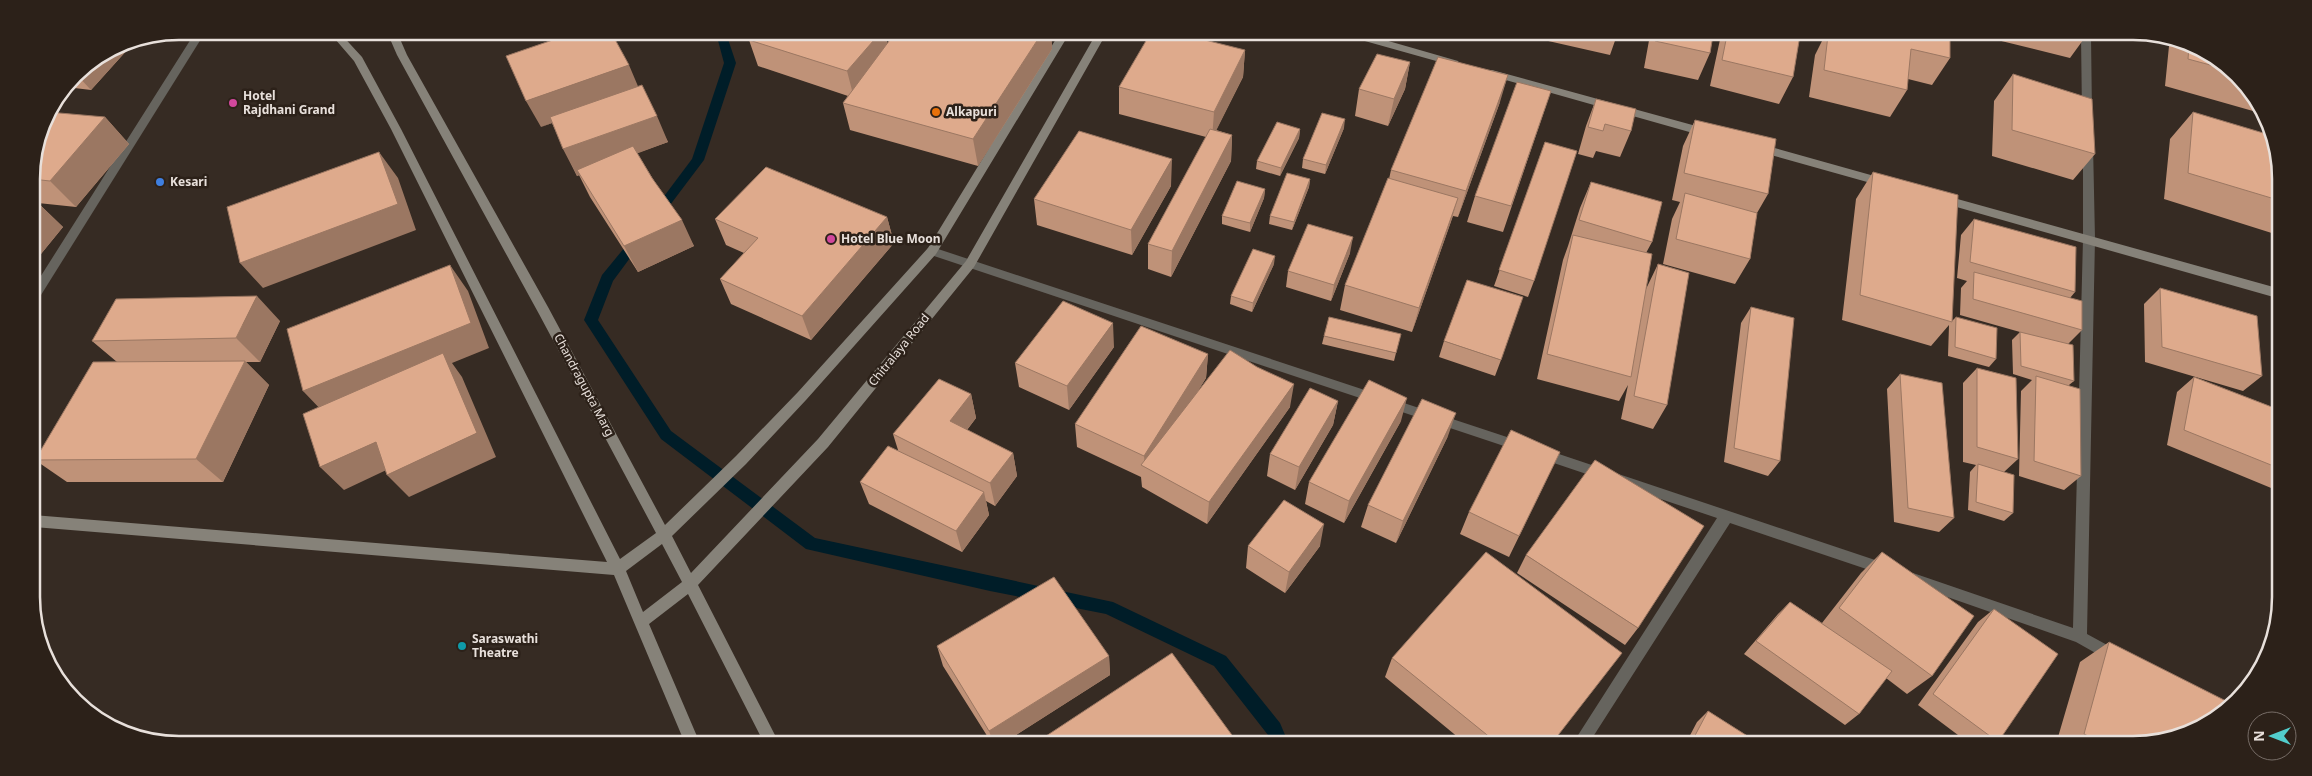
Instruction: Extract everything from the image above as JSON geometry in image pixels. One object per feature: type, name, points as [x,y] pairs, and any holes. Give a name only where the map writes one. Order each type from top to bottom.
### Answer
[{"type":"street","points":[[40,287],[196,40]]},
{"type":"street","points":[[341,40],[358,60],[396,129],[618,569],[690,736]]},
{"type":"street","name":"Chandragupta Marg","points":[[395,40],[665,534],[768,736]]},
{"type":"street","points":[[40,521],[618,569],[665,534],[741,460],[802,396],[932,251],[1060,40]]},
{"type":"street","name":"Chitralaya Road","points":[[641,622],[690,584],[823,443],[970,264],[1098,40]]},
{"type":"street","points":[[1373,40],[1466,66]]},
{"type":"street","points":[[2080,637],[2089,239],[2086,40]]},
{"type":"street","points":[[1485,72],[1715,136]]},
{"type":"street","points":[[1744,144],[1897,186]]},
{"type":"street","points":[[1936,197],[2272,291]]},
{"type":"street","points":[[932,251],[1727,515],[2080,637],[2129,665]]},
{"type":"street","points":[[1585,736],[1727,515]]},
{"type":"building","points":[[553,40],[615,40],[629,65],[526,101],[506,56]]},
{"type":"building","points":[[749,40],[874,40],[847,71]]},
{"type":"building","points":[[890,40],[1037,40],[973,139],[843,103]]},
{"type":"building","points":[[1146,40],[1205,40],[1245,50],[1214,112],[1119,87]]},
{"type":"building","points":[[1655,40],[1712,40],[1710,53]]},
{"type":"building","points":[[1726,40],[1799,40],[1793,77],[1722,60]]},
{"type":"building","points":[[1827,40],[1950,40],[1950,58],[1911,49],[1907,90],[1824,70]]},
{"type":"building","points":[[2189,52],[2213,66],[2188,59]]},
{"type":"building","points":[[1377,54],[1410,62],[1394,99],[1359,89]]},
{"type":"building","points":[[1438,57],[1508,75],[1466,191],[1391,170]]},
{"type":"building","points":[[2013,74],[2092,99],[2095,154],[2012,130]]},
{"type":"building","points":[[1517,82],[1551,91],[1511,206],[1475,196]]},
{"type":"building","points":[[642,85],[657,116],[563,149],[550,117]]},
{"type":"building","points":[[1596,99],[1636,109],[1631,131],[1605,124],[1603,131],[1588,127]]},
{"type":"building","points":[[2193,112],[2265,133],[2271,161],[2272,198],[2188,173]]},
{"type":"building","points":[[57,113],[105,117],[50,181],[40,180],[40,170],[47,134]]},
{"type":"building","points":[[1322,113],[1345,119],[1326,165],[1303,159]]},
{"type":"building","points":[[1695,120],[1776,139],[1768,194],[1684,173]]},
{"type":"building","points":[[1277,122],[1300,129],[1281,168],[1257,161]]},
{"type":"building","points":[[1210,129],[1232,135],[1172,251],[1148,244]]},
{"type":"building","points":[[1079,131],[1172,159],[1131,230],[1034,199]]},
{"type":"building","points":[[1545,142],[1577,151],[1534,281],[1499,270]]},
{"type":"building","points":[[633,146],[652,178],[682,220],[624,246],[577,170]]},
{"type":"building","points":[[379,152],[398,204],[240,263],[227,207]]},
{"type":"building","points":[[766,167],[887,217],[802,316],[720,279],[758,238],[715,219]]},
{"type":"building","points":[[1873,172],[1958,195],[1952,322],[1860,295]]},
{"type":"building","points":[[1287,173],[1310,179],[1294,222],[1270,216]]},
{"type":"building","points":[[1388,178],[1458,198],[1419,308],[1345,285]]},
{"type":"building","points":[[1237,181],[1265,189],[1250,223],[1222,216]]},
{"type":"building","points":[[1591,182],[1662,202],[1652,242],[1579,220]]},
{"type":"building","points":[[1685,193],[1757,213],[1750,259],[1676,239]]},
{"type":"building","points":[[1974,219],[2076,247],[2075,292],[1970,262]]},
{"type":"building","points":[[1308,224],[1353,237],[1334,285],[1288,271]]},
{"type":"building","points":[[1573,235],[1652,254],[1631,377],[1547,354]]},
{"type":"building","points":[[1253,249],[1275,256],[1253,303],[1231,296]]},
{"type":"building","points":[[1658,264],[1689,273],[1667,405],[1634,396]]},
{"type":"building","points":[[450,265],[471,323],[303,391],[287,329]]},
{"type":"building","points":[[1974,272],[2082,301],[2082,330],[1973,299]]},
{"type":"building","points":[[1467,280],[1523,297],[1501,360],[1444,341]]},
{"type":"building","points":[[2160,288],[2257,316],[2262,376],[2162,347]]},
{"type":"building","points":[[257,296],[236,338],[92,341],[116,299]]},
{"type":"building","points":[[1063,301],[1113,323],[1067,386],[1015,363]]},
{"type":"building","points":[[1751,307],[1794,318],[1780,461],[1734,448]]},
{"type":"building","points":[[1329,317],[1401,334],[1396,353],[1324,336]]},
{"type":"building","points":[[1956,317],[1997,328],[1996,359],[1955,347]]},
{"type":"building","points":[[1141,326],[1208,354],[1144,456],[1075,424]]},
{"type":"building","points":[[2020,332],[2073,345],[2074,381],[2021,366]]},
{"type":"building","points":[[1230,350],[1257,367],[1294,384],[1209,502],[1141,465]]},
{"type":"building","points":[[443,353],[477,433],[387,475],[376,442],[320,467],[303,414]]},
{"type":"building","points":[[245,361],[196,459],[40,460],[40,452],[93,362]]},
{"type":"building","points":[[1977,368],[2016,378],[2018,459],[1977,447]]},
{"type":"building","points":[[1900,374],[1942,383],[1954,518],[1908,508]]},
{"type":"building","points":[[2036,376],[2080,389],[2081,476],[2034,461]]},
{"type":"building","points":[[2194,377],[2272,407],[2272,465],[2184,430]]},
{"type":"building","points":[[939,379],[971,394],[950,421],[1013,453],[990,483],[893,434]]},
{"type":"building","points":[[1369,380],[1407,398],[1349,501],[1309,482]]},
{"type":"building","points":[[1310,388],[1338,401],[1299,467],[1270,454]]},
{"type":"building","points":[[1422,399],[1456,413],[1403,521],[1368,505]]},
{"type":"building","points":[[1511,430],[1560,452],[1519,536],[1469,512]]},
{"type":"building","points":[[888,446],[984,492],[956,531],[860,482]]},
{"type":"building","points":[[1595,460],[1704,526],[1638,628],[1526,555]]},
{"type":"building","points":[[1978,464],[2014,475],[2013,513],[1976,502]]},
{"type":"building","points":[[1284,500],[1324,524],[1289,572],[1248,546]]},
{"type":"building","points":[[1486,552],[1622,653],[1557,736],[1488,736],[1392,658]]},
{"type":"building","points":[[1882,552],[1974,616],[1932,676],[1839,608]]},
{"type":"building","points":[[1054,577],[1109,656],[989,731],[937,646]]},
{"type":"building","points":[[1790,602],[1892,671],[1859,714],[1756,641]]},
{"type":"building","points":[[1994,609],[2058,654],[2002,736],[1990,736],[1933,694]]},
{"type":"building","points":[[2109,642],[2225,701],[2210,713],[2169,731],[2142,736],[2088,736],[2084,734]]},
{"type":"building","points":[[1172,653],[1233,736],[1046,736]]},
{"type":"building","points":[[1708,711],[1747,736],[1695,736]]},
{"type":"waterway","points":[[657,214],[698,160],[730,63],[723,40]]},
{"type":"waterway","points":[[638,239],[607,279],[591,320],[666,435],[811,544],[990,584],[1108,607],[1220,661],[1274,729],[1277,736]]},
{"type":"place","name":"Hotel Rajdhani Grand","points":[[233,103]]},
{"type":"place","name":"Alkapuri","points":[[936,112]]},
{"type":"place","name":"Kesari","points":[[160,182]]},
{"type":"place","name":"Hotel Blue Moon","points":[[831,239]]},
{"type":"place","name":"Saraswathi Theatre","points":[[462,646]]}]
